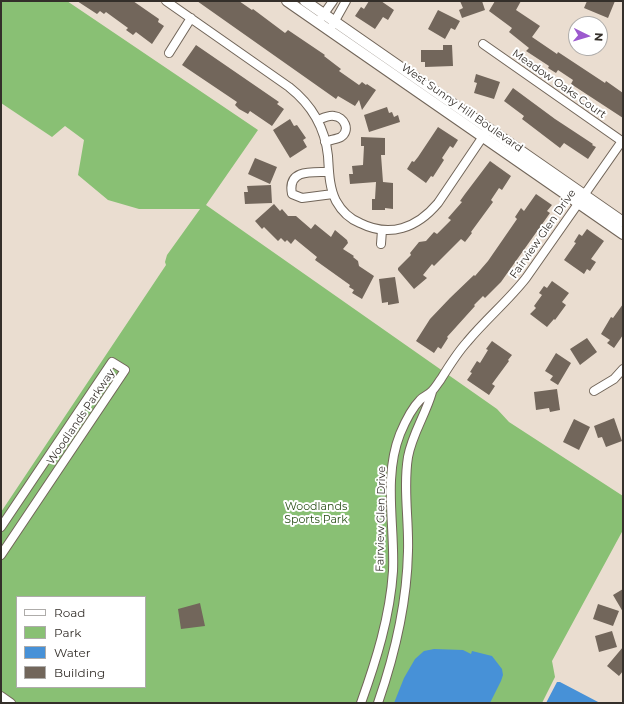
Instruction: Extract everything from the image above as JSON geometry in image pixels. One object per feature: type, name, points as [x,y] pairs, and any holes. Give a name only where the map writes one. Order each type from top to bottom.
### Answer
[{"type":"street","points":[[166,1],[296,93],[311,108],[322,127],[333,194],[336,201],[349,217],[368,227],[382,230],[395,230],[411,225],[430,212],[438,203],[489,128]]},
{"type":"street","name":"West Sunny Hill Boulevard","points":[[287,1],[321,18],[489,128],[581,198],[623,234]]},
{"type":"street","name":"West Sunny Hill Boulevard","points":[[305,1],[321,18]]},
{"type":"street","points":[[321,18],[334,1]]},
{"type":"street","points":[[332,25],[346,1]]},
{"type":"street","points":[[169,53],[191,18]]},
{"type":"street","name":"West Sunny Hill Boulevard","points":[[332,25],[482,137],[623,222]]},
{"type":"street","name":"Meadow Oaks Court","points":[[483,44],[623,142]]},
{"type":"street","points":[[318,120],[331,115],[339,116],[346,126],[345,133],[340,138],[325,142]]},
{"type":"street","name":"Fairview Glen Drive","points":[[378,703],[388,675],[400,625],[405,590],[408,551],[406,483],[408,456],[418,425],[428,406],[432,392],[466,343],[522,283],[581,198],[623,142]]},
{"type":"street","points":[[329,172],[306,172],[292,179],[290,185],[292,194],[302,198],[333,194]]},
{"type":"street","points":[[381,244],[382,230]]},
{"type":"street","name":"Woodlands Parkway","points":[[1,527],[112,362],[125,370],[1,555]]},
{"type":"street","points":[[594,391],[614,379],[623,369]]},
{"type":"street","name":"Fairview Glen Drive","points":[[361,703],[374,665],[390,597],[394,551],[391,484],[395,451],[400,434],[408,417],[420,399],[432,392]]},
{"type":"street","points":[[1,696],[11,703]]},
{"type":"green space","name":"Woodlands Sports Park","points":[[1,1],[67,1],[258,130],[206,205],[497,409],[509,422],[623,496],[623,530],[552,661],[555,677],[542,703],[1,703],[1,512],[166,265],[165,262],[167,255],[200,209],[139,209],[108,200],[78,175],[84,140],[65,126],[52,137],[1,103]]},
{"type":"water","points":[[434,649],[463,650],[471,654],[472,651],[492,656],[502,669],[503,675],[490,703],[394,703],[404,678],[415,659],[424,651]]},
{"type":"water","points":[[557,682],[560,682],[600,703],[546,703]]},
{"type":"building","points":[[77,1],[133,1],[159,19],[158,22],[164,26],[152,44],[136,32],[133,35],[126,30],[128,28],[106,12],[104,14],[100,11],[97,14]]},
{"type":"building","points":[[197,1],[239,1],[252,10],[253,9],[285,33],[288,30],[325,55],[324,56],[341,69],[339,71],[359,85],[362,82],[376,90],[362,110],[359,100],[355,106],[338,96],[336,99]]},
{"type":"building","points":[[369,1],[381,1],[394,10],[388,20],[383,17],[375,29],[355,16],[361,7],[364,9]]},
{"type":"building","points":[[460,1],[482,1],[485,10],[462,18],[459,10],[463,8]]},
{"type":"building","points":[[495,1],[521,1],[516,10],[540,26],[532,37],[557,54],[558,52],[623,93],[623,118],[571,84],[573,80],[558,70],[556,73],[548,68],[549,66],[526,51],[529,48],[509,32],[512,28],[489,11]]},
{"type":"building","points":[[587,1],[615,1],[608,18],[608,16],[603,16],[584,8]]},
{"type":"building","points":[[438,10],[460,21],[455,30],[451,28],[445,39],[428,29]]},
{"type":"building","points":[[196,45],[279,102],[277,104],[284,109],[272,126],[250,111],[248,114],[239,109],[235,105],[237,102],[182,65]]},
{"type":"building","points":[[443,45],[452,45],[453,66],[425,67],[425,62],[421,62],[421,50],[443,50]]},
{"type":"building","points":[[476,74],[500,82],[494,99],[474,93],[477,83],[474,82]]},
{"type":"building","points":[[513,88],[555,119],[593,144],[592,145],[596,147],[588,159],[564,143],[560,148],[522,119],[524,116],[504,101]]},
{"type":"building","points":[[387,107],[389,113],[392,112],[394,117],[398,115],[400,122],[369,132],[364,115]]},
{"type":"building","points":[[290,119],[294,126],[297,125],[306,138],[303,140],[307,147],[290,158],[273,130]]},
{"type":"building","points":[[438,127],[458,140],[453,148],[450,146],[442,158],[444,160],[433,177],[431,176],[426,183],[407,169],[412,161],[414,162],[418,157]]},
{"type":"building","points":[[361,137],[385,138],[385,155],[381,155],[383,182],[393,183],[393,209],[385,208],[385,210],[372,210],[372,199],[375,199],[376,182],[350,184],[349,174],[353,174],[352,166],[363,165],[364,146],[361,146]]},
{"type":"building","points":[[255,158],[277,167],[270,184],[248,174]]},
{"type":"building","points":[[490,161],[511,176],[502,190],[499,188],[491,200],[493,202],[465,242],[461,239],[434,266],[432,264],[423,275],[427,278],[414,289],[398,270],[398,268],[411,255],[410,253],[419,242],[426,241],[434,232],[437,234],[451,220],[448,218],[462,202],[460,201]]},
{"type":"building","points":[[271,185],[272,203],[245,204],[244,192],[248,192],[247,186]]},
{"type":"building","points":[[536,194],[552,205],[547,211],[550,213],[501,282],[485,298],[483,296],[474,305],[475,306],[447,337],[448,338],[441,349],[438,347],[434,353],[416,341],[430,319],[474,275],[475,276],[488,261],[517,219],[515,217],[521,208],[524,211]]},
{"type":"building","points":[[274,204],[280,211],[282,209],[288,216],[296,216],[311,229],[315,224],[331,237],[335,230],[347,240],[348,243],[343,249],[354,256],[353,257],[358,261],[359,266],[374,276],[362,299],[352,293],[354,290],[349,287],[350,285],[315,260],[317,257],[295,239],[291,244],[287,240],[285,242],[281,238],[278,241],[264,227],[262,229],[255,221]]},
{"type":"building","points":[[587,229],[604,241],[591,259],[596,262],[590,271],[587,269],[584,274],[564,260],[576,243],[574,242],[579,234],[582,236]]},
{"type":"building","points":[[395,277],[399,303],[388,305],[388,302],[382,303],[379,279]]},
{"type":"building","points":[[552,281],[569,293],[562,302],[566,305],[555,320],[554,319],[547,327],[530,314],[536,308],[534,306],[542,295],[539,293],[544,286],[547,288]]},
{"type":"building","points":[[623,304],[623,335],[614,348],[607,343],[610,340],[601,334],[611,317],[613,318]]},
{"type":"building","points":[[587,338],[597,352],[580,365],[570,349]]},
{"type":"building","points":[[492,341],[512,355],[492,384],[495,386],[489,395],[467,380],[477,361],[480,363],[488,350],[486,349]]},
{"type":"building","points":[[556,353],[571,363],[558,385],[550,380],[553,376],[545,371]]},
{"type":"building","points":[[557,389],[560,410],[550,412],[549,408],[536,410],[534,392]]},
{"type":"building","points":[[614,418],[622,441],[606,447],[602,437],[598,438],[594,426]]},
{"type":"building","points":[[574,419],[590,427],[579,450],[563,442]]},
{"type":"building","points":[[623,589],[623,612],[613,595]]},
{"type":"building","points":[[200,603],[205,626],[181,629],[178,609]]},
{"type":"building","points":[[598,604],[619,611],[613,626],[593,619]]},
{"type":"building","points":[[612,631],[617,647],[599,652],[595,636]]},
{"type":"building","points":[[623,647],[623,671],[619,676],[607,666]]}]
